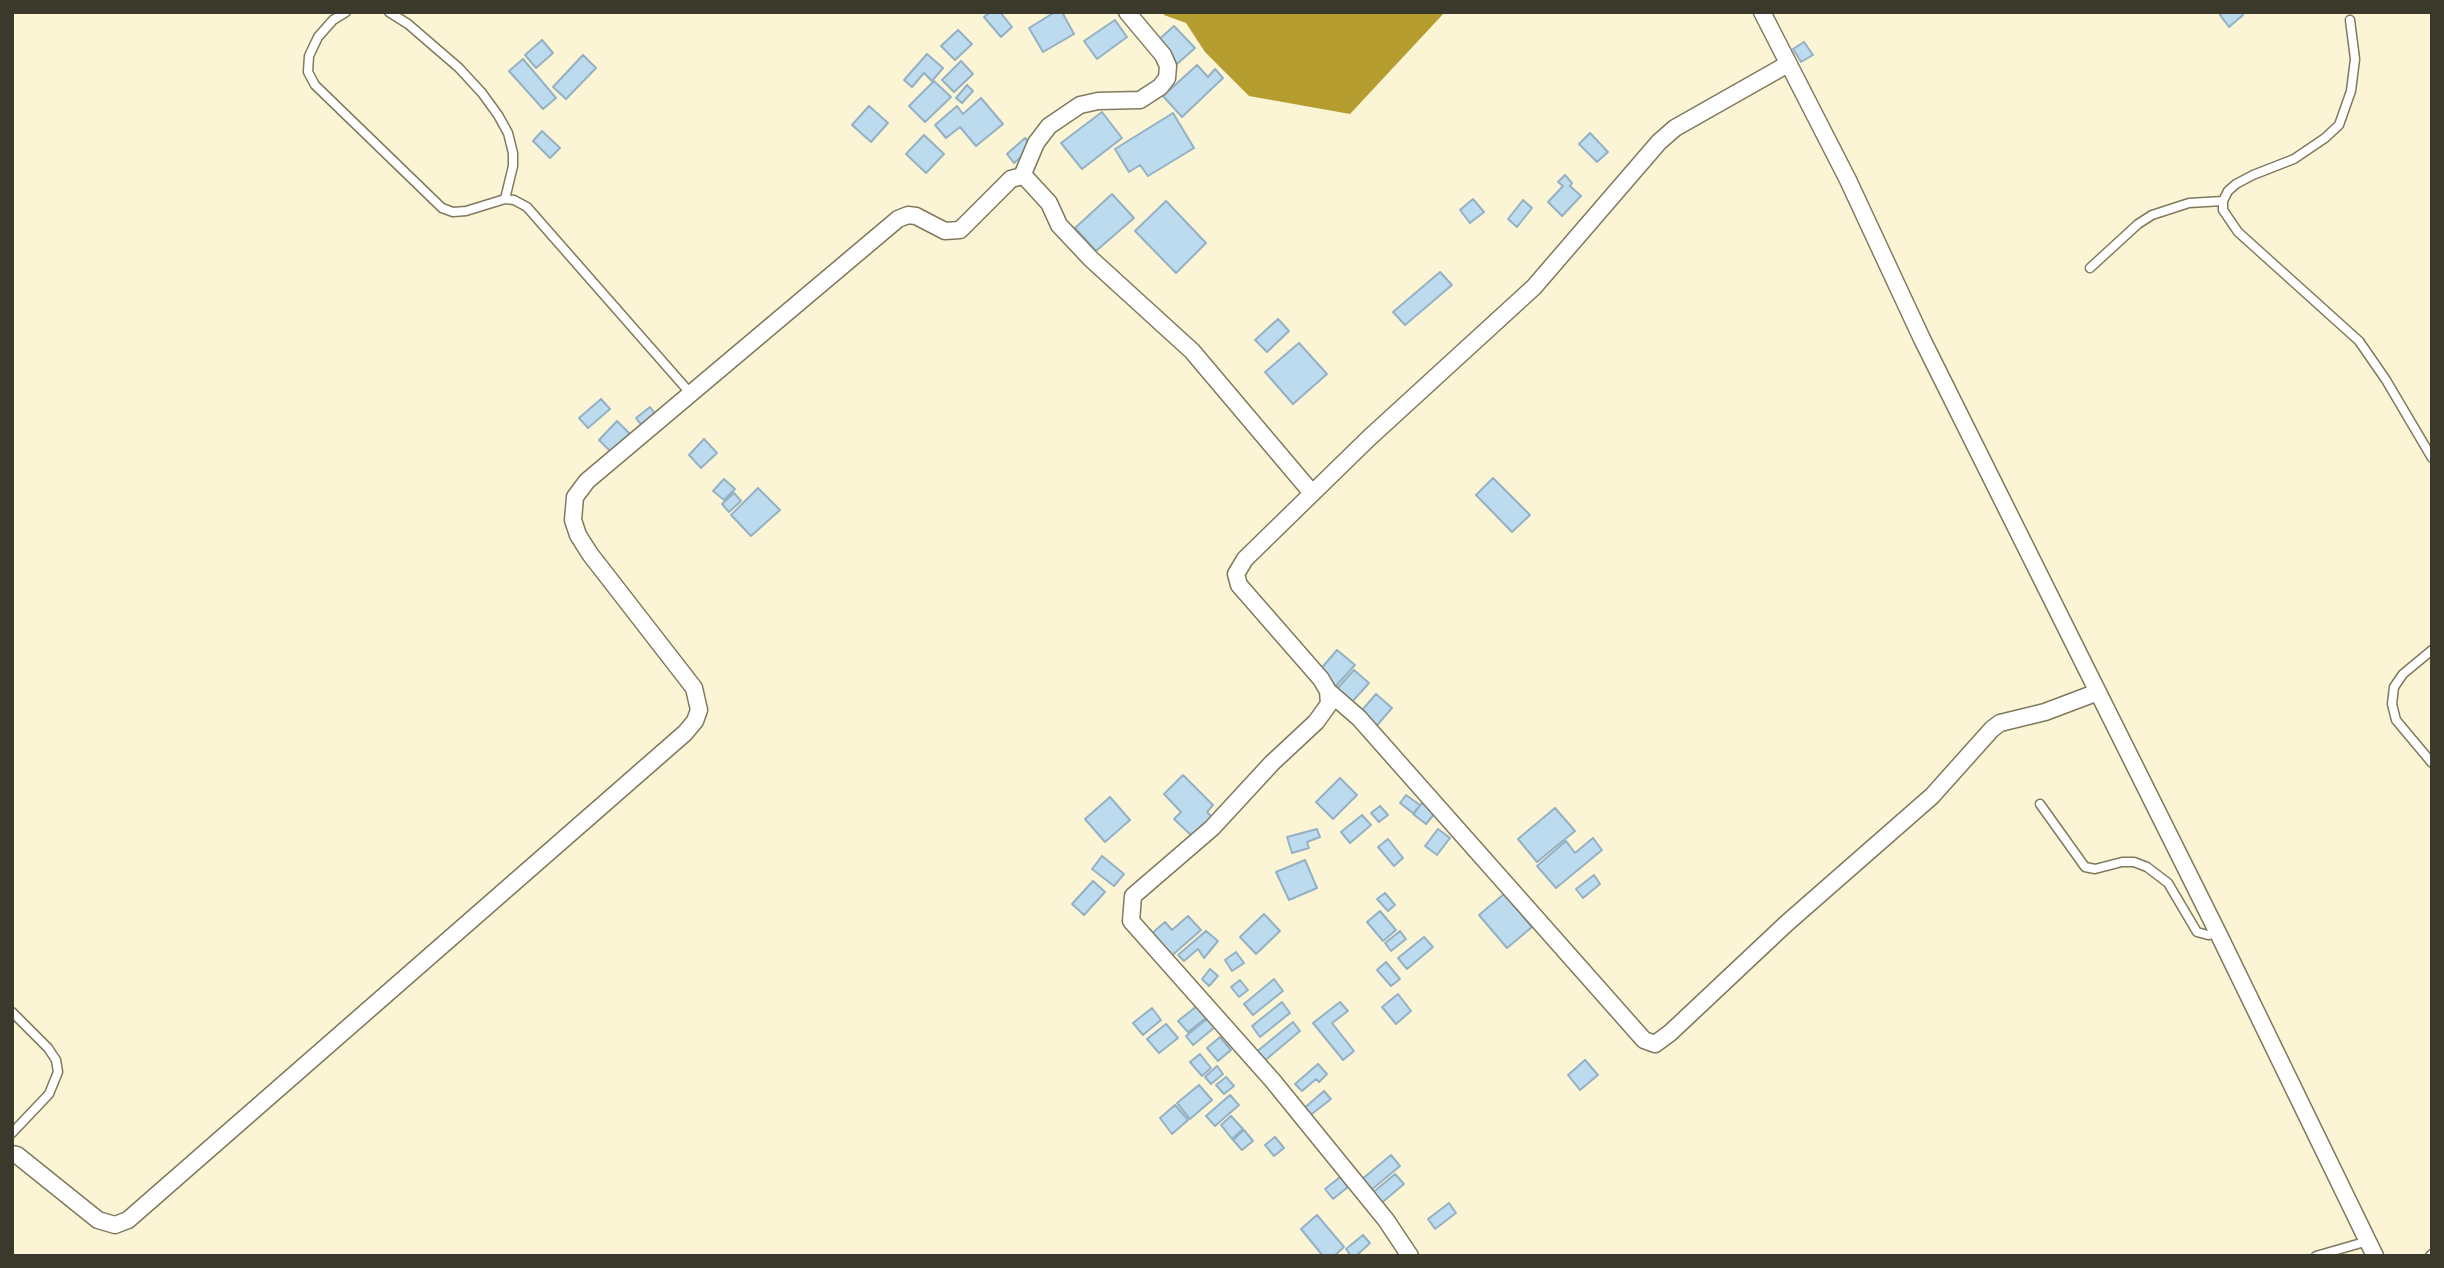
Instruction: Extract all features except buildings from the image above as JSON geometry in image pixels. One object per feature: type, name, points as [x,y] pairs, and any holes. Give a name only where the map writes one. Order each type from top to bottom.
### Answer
[{"type":"street","points":[[1022,176],[1036,143],[1049,127],[1080,105],[1098,101],[1140,100],[1160,88],[1167,78],[1168,66],[1163,55],[1127,12]]},
{"type":"street","points":[[1762,12],[1848,180],[1922,339],[2218,933],[2371,1248]]},
{"type":"street","points":[[1788,64],[1675,128],[1660,142],[1534,288],[1462,351],[1255,548],[1236,574],[1239,585],[1321,679],[1328,691],[1359,718],[1644,1040],[1655,1044],[1787,923],[1932,796],[1992,729],[2000,723],[2045,712],[2098,692]]},
{"type":"street","points":[[12,1154],[17,1155],[98,1220],[115,1225],[128,1220],[685,733],[695,721],[699,710],[694,688],[578,535],[572,509],[575,497],[587,481],[898,219],[908,215],[916,216],[945,231],[960,230],[1011,179],[1022,176]]},
{"type":"street","points":[[1022,176],[1033,184],[1049,203],[1059,225],[1091,259],[1192,351],[1312,493]]},
{"type":"street","points":[[1328,691],[1329,704],[1316,722],[1272,763],[1194,846],[1133,896],[1131,920],[1273,1082],[1386,1220],[1410,1256]]},
{"type":"lane","points":[[345,12],[333,20],[318,37],[309,56],[308,72],[315,85],[442,208],[453,212],[466,211],[505,199],[514,200],[527,207],[691,394]]},
{"type":"lane","points":[[389,12],[408,24],[459,68],[498,115],[508,133],[513,153],[513,166],[505,199]]},
{"type":"lane","points":[[2350,20],[2355,59],[2351,91],[2339,125],[2294,159],[2236,184],[2228,191],[2223,201],[2223,210],[2238,232],[2366,350],[2432,458]]},
{"type":"lane","points":[[2090,268],[2152,215],[2189,203],[2223,201]]},
{"type":"lane","points":[[2432,650],[2403,674],[2394,687],[2392,704],[2396,720],[2432,763]]},
{"type":"lane","points":[[2040,804],[2085,867],[2095,869],[2122,862],[2134,862],[2147,867],[2168,883],[2197,932],[2208,935],[2218,933]]},
{"type":"lane","points":[[12,1012],[48,1048],[56,1060],[58,1072],[49,1094],[12,1133]]},
{"type":"lane","points":[[2316,1256],[2371,1248]]},
{"type":"shaded area","points":[[1164,12],[1445,12],[1350,114],[1249,96],[1205,52],[1186,23],[1164,15]]}]
